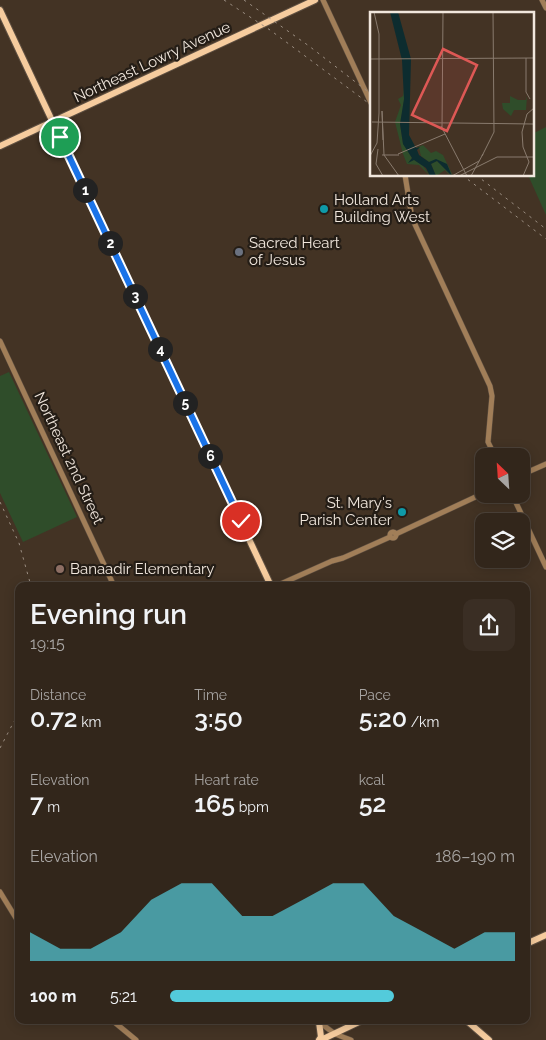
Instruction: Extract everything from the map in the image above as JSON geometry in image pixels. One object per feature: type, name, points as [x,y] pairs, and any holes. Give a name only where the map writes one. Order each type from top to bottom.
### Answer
[{"type":"main road","name":"Northeast Lowry Avenue","points":[[0,146],[315,0]]},
{"type":"main road","points":[[0,10],[269,582]]},
{"type":"main road","points":[[530,942],[546,935]]},
{"type":"main road","points":[[319,1024],[320,1040],[355,1024]]},
{"type":"main road","points":[[469,1024],[489,1040]]},
{"type":"street","points":[[324,0],[370,101]]},
{"type":"street","points":[[542,0],[546,8]]},
{"type":"street","points":[[406,176],[412,218],[490,386],[492,396],[488,442],[491,448]]},
{"type":"street","name":"Northeast 2nd Street","points":[[0,341],[112,582]]},
{"type":"street","points":[[530,471],[546,464]]},
{"type":"street","points":[[285,582],[332,560],[343,558],[475,497]]},
{"type":"street","points":[[516,503],[546,567]]},
{"type":"street","points":[[0,892],[15,916]]},
{"type":"street","points":[[117,1024],[136,1040]]},
{"type":"street","points":[[323,1024],[335,1034],[351,1040]]},
{"type":"green space","points":[[546,127],[546,215],[528,176],[534,176],[534,133]]},
{"type":"green space","points":[[9,372],[77,517],[23,542],[0,493],[0,376]]},
{"type":"railway","points":[[224,0],[270,30],[370,104]]},
{"type":"railway","points":[[244,0],[309,46],[370,93]]},
{"type":"railway","points":[[463,176],[546,239]]},
{"type":"railway","points":[[477,176],[546,229]]},
{"type":"railway","points":[[0,502],[19,543],[30,582]]},
{"type":"railway","points":[[0,748],[15,720]]},
{"type":"place","name":"Holland Arts Building West","points":[[324,209]]},
{"type":"place","name":"Sacred Heart of Jesus","points":[[239,252]]},
{"type":"place","name":"St. Mary's Parish Center","points":[[402,512]]},
{"type":"place","name":"Banaadir Elementary","points":[[60,569]]},
{"type":"route","points":[[60,137],[241,521]]}]
